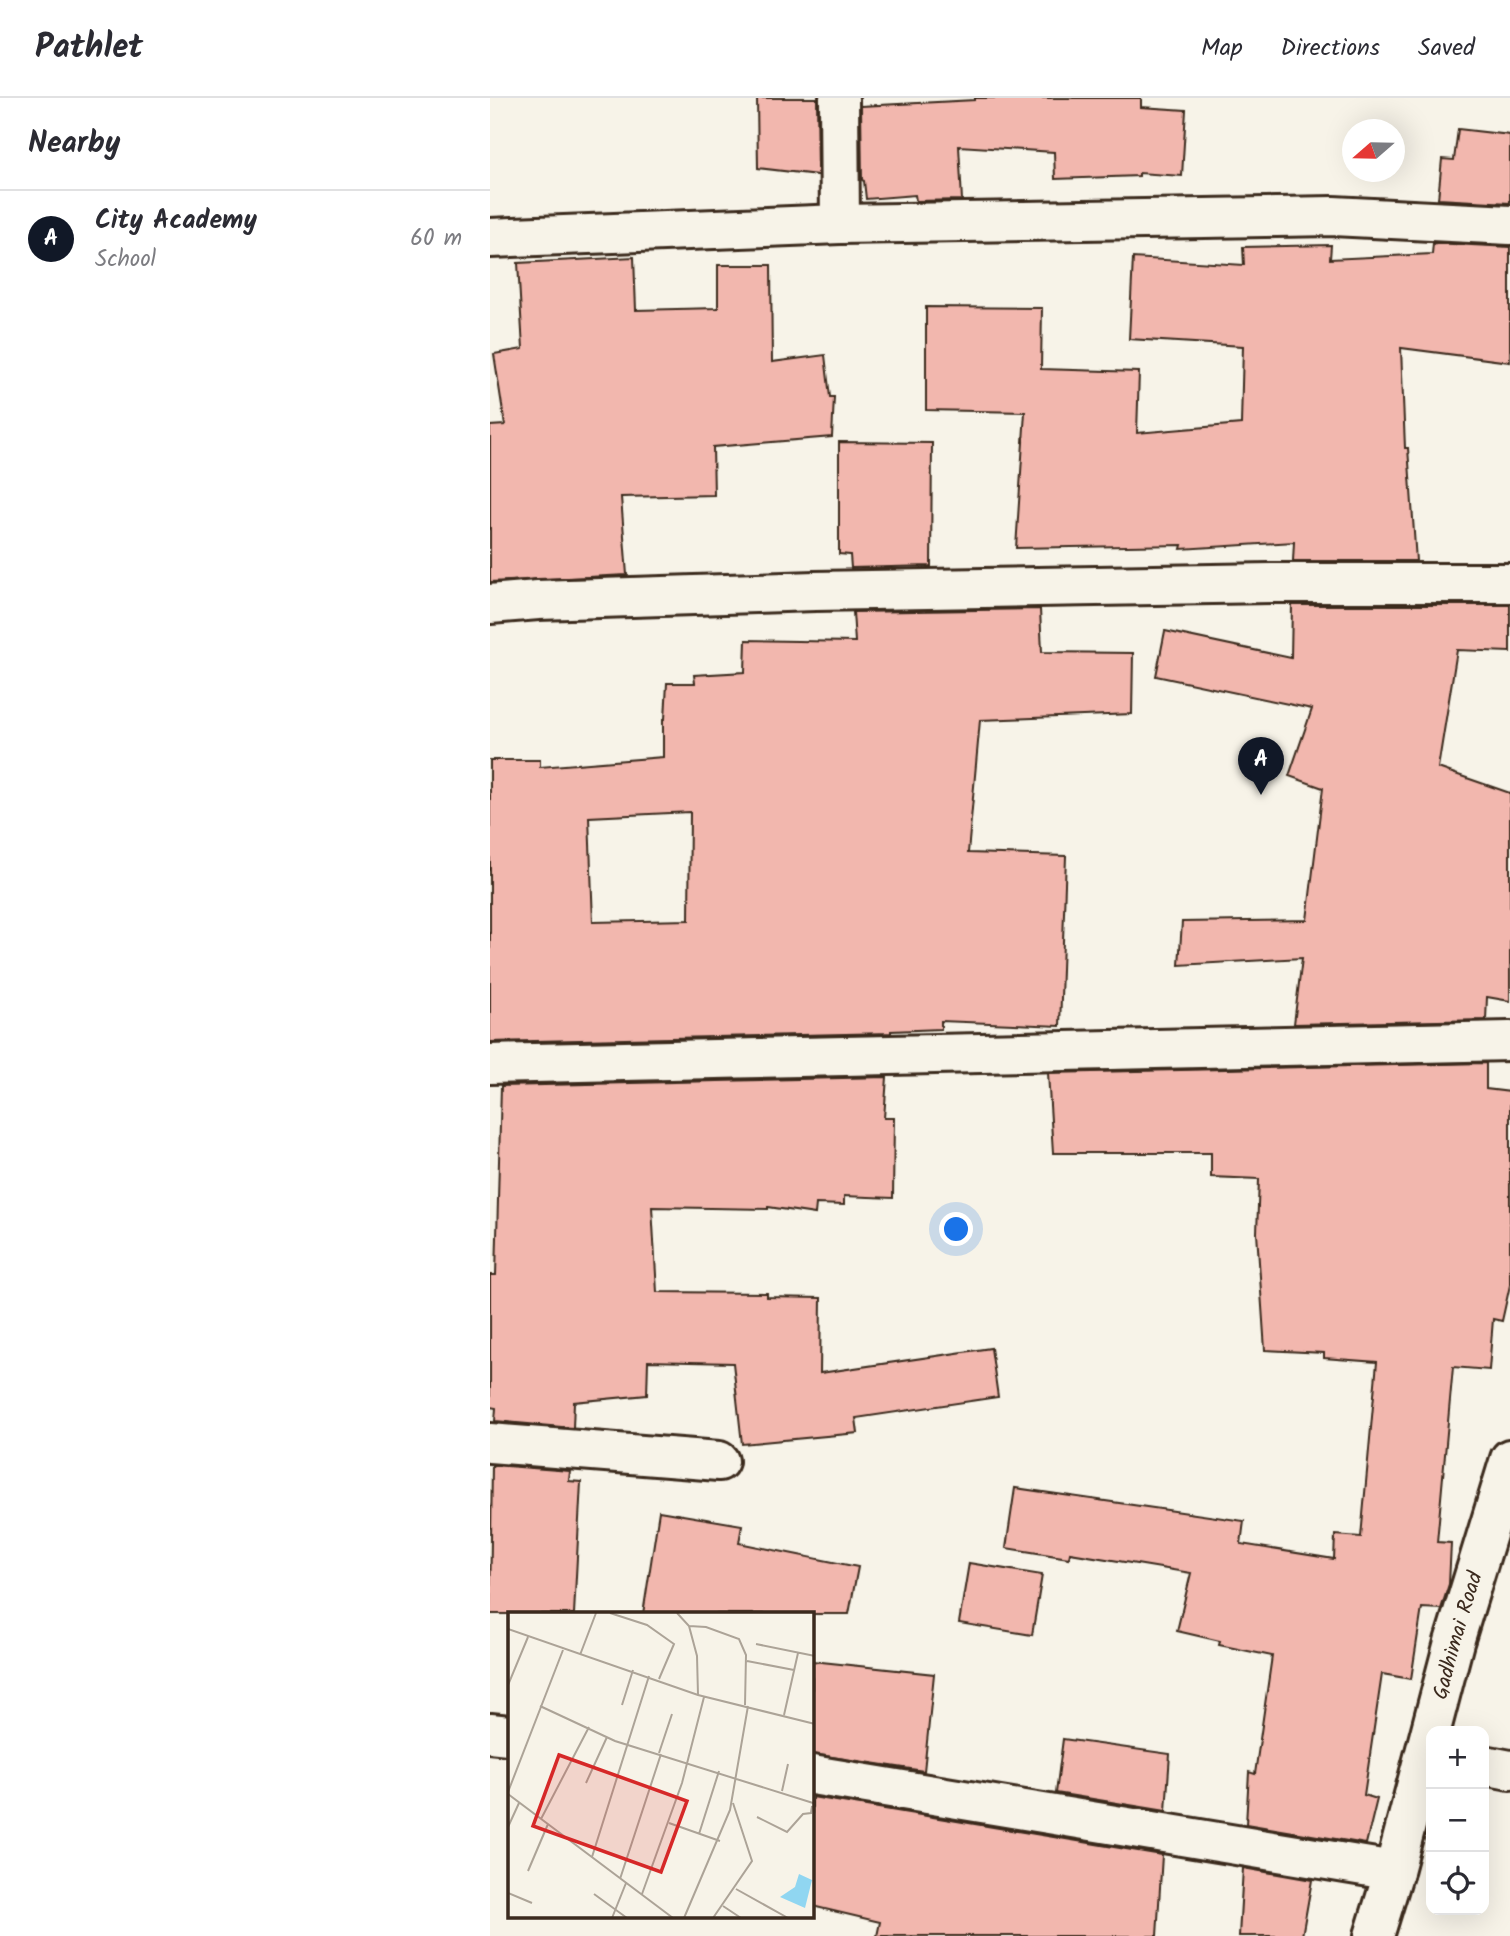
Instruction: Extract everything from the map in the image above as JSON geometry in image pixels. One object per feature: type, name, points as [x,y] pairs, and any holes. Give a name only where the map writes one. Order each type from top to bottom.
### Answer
[{"type":"street","points":[[839,98],[839,224]]},
{"type":"street","points":[[490,238],[839,224],[1333,216],[1510,225]]},
{"type":"street","points":[[490,604],[538,600],[829,591],[1271,583],[1510,583]]},
{"type":"street","points":[[490,1064],[1510,1041]]},
{"type":"street","points":[[490,1443],[719,1461]]},
{"type":"street","name":"Gadhimai Road","points":[[1434,1726],[1454,1642],[1510,1459]]},
{"type":"street","points":[[490,1733],[508,1735]]},
{"type":"street","name":"Gadhimai Road","points":[[1374,1936],[1426,1760]]},
{"type":"street","points":[[1489,1767],[1510,1770]]},
{"type":"street","points":[[814,1775],[1394,1871]]},
{"type":"building","points":[[757,98],[817,98],[818,175],[758,168]]},
{"type":"building","points":[[975,98],[1141,98],[1141,107],[1186,110],[1182,176],[1139,173],[1139,176],[1055,179],[1054,152],[959,146],[962,200],[916,201],[915,195],[866,199],[862,180],[861,106]]},
{"type":"building","points":[[1458,129],[1510,135],[1510,203],[1438,199],[1442,159],[1454,160]]},
{"type":"building","points":[[1433,243],[1510,247],[1510,362],[1401,348],[1405,448],[1408,448],[1416,561],[1293,561],[1294,542],[1181,549],[1182,545],[1016,548],[1025,412],[926,410],[926,307],[1042,308],[1041,369],[1139,372],[1137,433],[1241,424],[1243,346],[1129,339],[1133,258],[1244,265],[1243,247],[1331,245],[1330,259],[1432,254]]},
{"type":"building","points":[[634,257],[636,310],[718,308],[718,265],[771,265],[772,362],[825,355],[830,397],[834,397],[832,437],[713,447],[714,495],[621,497],[627,575],[490,582],[490,426],[505,425],[494,354],[523,349],[518,263]]},
{"type":"building","points":[[839,442],[932,443],[931,566],[851,568],[850,555],[839,554]]},
{"type":"building","points":[[1292,605],[1510,605],[1510,652],[1457,650],[1438,768],[1510,793],[1510,1001],[1487,997],[1486,1020],[1294,1024],[1302,958],[1179,965],[1182,922],[1307,920],[1323,788],[1289,776],[1312,709],[1156,676],[1165,631],[1291,658]]},
{"type":"building","points":[[1040,609],[1042,652],[1133,653],[1132,714],[980,720],[968,853],[1066,856],[1060,1026],[941,1021],[941,1029],[891,1033],[490,1042],[490,760],[540,760],[540,767],[663,757],[667,683],[695,683],[694,675],[745,672],[746,640],[855,642],[853,612]],"holes":[[[690,812],[689,920],[593,922],[589,817]]]},
{"type":"building","points":[[1486,1063],[1486,1089],[1510,1092],[1510,1285],[1502,1321],[1493,1319],[1489,1370],[1453,1367],[1437,1542],[1451,1543],[1449,1584],[1441,1609],[1422,1608],[1411,1679],[1382,1674],[1364,1795],[1377,1799],[1366,1844],[1246,1824],[1249,1772],[1255,1774],[1272,1656],[1219,1645],[1220,1641],[1177,1631],[1191,1573],[1070,1553],[1069,1558],[1006,1548],[1015,1488],[1244,1521],[1241,1544],[1334,1559],[1335,1535],[1361,1537],[1377,1362],[1324,1358],[1324,1353],[1265,1350],[1257,1233],[1259,1179],[1211,1177],[1211,1153],[1053,1153],[1048,1073]]},
{"type":"building","points":[[887,1077],[884,1118],[894,1118],[893,1198],[844,1196],[844,1205],[816,1204],[815,1214],[768,1207],[652,1207],[657,1292],[767,1293],[767,1297],[821,1298],[820,1373],[991,1348],[998,1397],[856,1418],[858,1433],[742,1444],[733,1363],[648,1361],[647,1395],[574,1402],[573,1428],[495,1421],[496,1408],[490,1407],[490,1275],[496,1275],[501,1086]]},
{"type":"building","points":[[492,1465],[570,1471],[569,1481],[581,1482],[574,1612],[490,1614]]},
{"type":"building","points":[[659,1511],[742,1525],[739,1543],[858,1567],[849,1614],[643,1612]]},
{"type":"building","points":[[969,1563],[1042,1575],[1032,1635],[959,1623]]},
{"type":"building","points":[[814,1661],[934,1674],[924,1771],[814,1754]]},
{"type":"building","points":[[1063,1739],[1170,1754],[1166,1811],[1056,1793]]},
{"type":"building","points":[[814,1797],[1162,1855],[1157,1936],[877,1936],[880,1922],[814,1906]]},
{"type":"building","points":[[1243,1868],[1312,1880],[1302,1936],[1239,1936]]},
{"type":"place","name":"City Academy","points":[[1261,795]]}]
